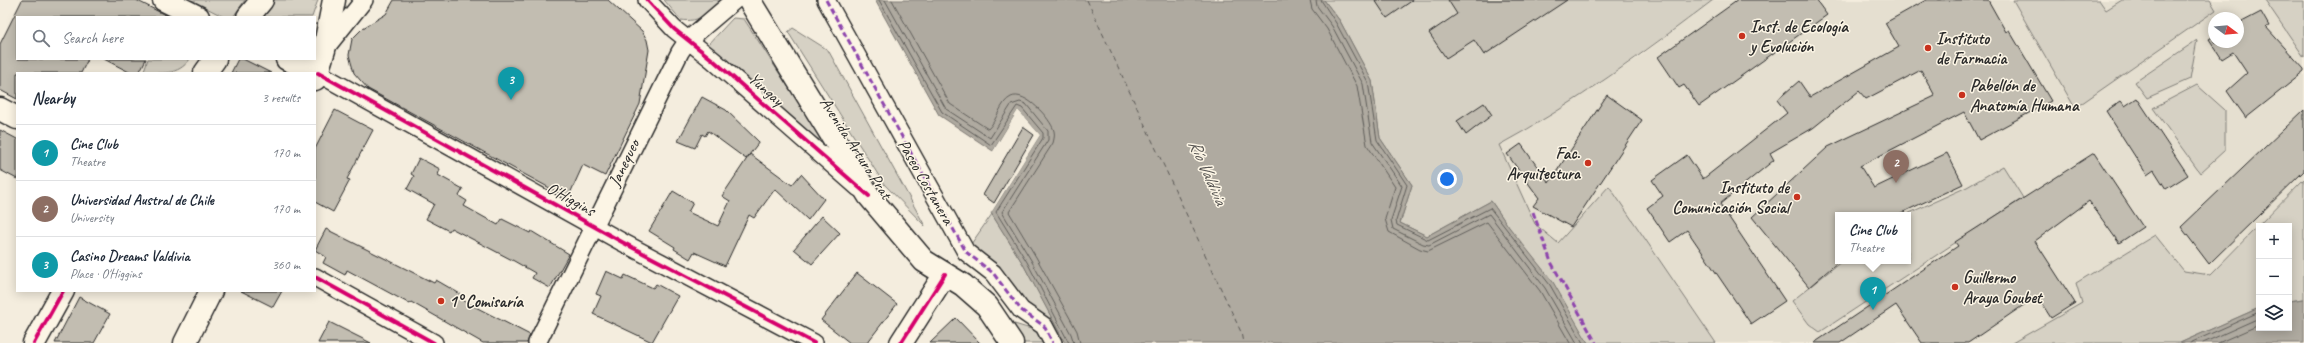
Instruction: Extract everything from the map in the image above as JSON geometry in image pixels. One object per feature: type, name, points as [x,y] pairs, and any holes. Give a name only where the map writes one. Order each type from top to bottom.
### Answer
[{"type":"main road","points":[[164,0],[196,16]]},
{"type":"main road","points":[[249,16],[262,0]]},
{"type":"main road","points":[[316,76],[324,50],[334,0]]},
{"type":"main road","name":"Avenida Arturo Prat","points":[[749,0],[868,196],[924,261],[963,285],[987,306],[1012,343]]},
{"type":"main road","points":[[206,72],[215,60]]},
{"type":"main road","points":[[289,60],[309,72]]},
{"type":"main road","points":[[0,109],[16,117]]},
{"type":"main road","points":[[901,343],[945,274]]},
{"type":"main road","points":[[34,343],[62,292]]},
{"type":"main road","points":[[186,343],[211,292]]},
{"type":"street","points":[[324,50],[364,0]]},
{"type":"street","name":"Yungay","points":[[647,0],[674,29],[713,60],[868,196]]},
{"type":"street","name":"Janequeo","points":[[537,343],[593,226],[680,52],[688,40],[735,0]]},
{"type":"street","name":"Paseo Costanera","points":[[826,0],[966,252],[993,273],[1021,310],[1044,326],[1053,343]]},
{"type":"street","name":"O'Higgins","points":[[316,76],[593,226],[814,343]]},
{"type":"street","points":[[316,278],[434,343]]},
{"type":"shaded area","points":[[191,0],[245,0],[234,16],[222,16]]},
{"type":"shaded area","points":[[273,0],[318,0],[312,16],[262,16]]},
{"type":"shaded area","points":[[664,0],[723,0],[704,16],[694,20],[681,20]]},
{"type":"shaded area","points":[[1324,0],[1713,0],[1609,77],[1555,112],[1499,145],[1535,224],[1558,243],[1609,186],[1716,343],[1588,343],[1491,201],[1427,236],[1400,223],[1412,185],[1380,138],[1372,81],[1340,21]]},
{"type":"shaded area","points":[[1713,0],[2304,0],[2304,299],[2292,301],[2292,223],[2256,223],[2256,309],[2180,343],[1588,343],[1509,227],[1499,145],[1530,128],[1639,57]]},
{"type":"shaded area","points":[[2013,0],[2099,0],[2106,10],[2122,0],[2210,0],[2216,10],[2213,12],[2208,12],[2208,16],[2075,108]]},
{"type":"shaded area","points":[[2265,0],[2304,0],[2304,57]]},
{"type":"shaded area","points":[[733,18],[744,19],[820,136],[818,142],[811,141],[708,45]]},
{"type":"shaded area","points":[[793,28],[828,50],[925,226],[884,184],[788,32]]},
{"type":"shaded area","points":[[2197,40],[2190,79],[2147,98],[2135,82]]},
{"type":"shaded area","points":[[148,60],[189,60],[175,71],[143,72]]},
{"type":"shaded area","points":[[2197,85],[2225,110],[2225,150],[2200,173],[2153,108]]},
{"type":"shaded area","points":[[2003,166],[2023,198],[1820,332],[1809,324],[1792,301],[1838,264],[1911,264],[1911,212],[1967,187]]},
{"type":"shaded area","points":[[2304,179],[2304,299],[2292,301],[2292,223],[2261,223]]},
{"type":"shaded area","points":[[992,214],[1023,264],[1051,316],[1049,324],[1022,303],[969,247]]},
{"type":"shaded area","points":[[2256,228],[2256,309],[2180,343],[2012,343],[2082,303],[2076,283],[2155,235],[2184,271],[2210,275]]},
{"type":"shaded area","points":[[1011,323],[1041,332],[1045,343],[1020,343]]},
{"type":"water","name":"Río Valdivia","points":[[875,0],[1324,0],[1340,21],[1372,81],[1380,138],[1412,185],[1400,223],[1427,236],[1491,201],[1509,227],[1553,282],[1588,343],[1065,343],[1023,264],[991,213],[1040,135],[1018,110],[993,151],[939,115]]},
{"type":"water","points":[[2304,299],[2304,343],[2180,343],[2256,309],[2256,331],[2292,331],[2292,301]]},
{"type":"pier","points":[[1018,110],[1040,135],[991,213],[989,211],[1038,135],[1018,113],[995,152],[992,153]]},
{"type":"building","points":[[22,0],[136,0],[167,16],[16,16],[16,60],[88,60],[82,72],[16,72],[16,98],[0,90],[0,44]]},
{"type":"building","points":[[394,0],[608,0],[642,31],[647,40],[649,50],[640,104],[605,176],[583,165],[568,198],[368,89],[354,73],[349,55],[352,39],[363,28],[386,14]]},
{"type":"building","points":[[1375,0],[1413,0],[1387,18]]},
{"type":"building","points":[[1448,0],[1567,0],[1484,55],[1474,40],[1446,58],[1429,33],[1457,14]]},
{"type":"building","name":"Inst. de Ecología y Evolución","points":[[1738,0],[1816,0],[1827,15],[1699,106],[1684,85],[1679,88],[1658,57]]},
{"type":"building","points":[[1926,0],[1988,0],[2006,32],[2009,30],[2051,101],[1979,140],[1964,112],[1860,166],[1874,188],[1947,153],[1963,184],[1903,212],[1835,212],[1836,264],[1809,287],[1752,217],[1828,147],[1935,96],[1921,70],[1866,99],[1859,91],[1813,128],[1770,153],[1774,160],[1720,204],[1785,301],[1751,324],[1687,230],[1670,242],[1647,208],[1663,196],[1652,180],[1687,155],[1703,179],[1787,113],[1777,100],[1799,81],[1810,97],[1899,47],[1885,23]]},
{"type":"building","points":[[2261,12],[2269,26],[2266,27],[2304,69],[2304,72],[2246,118],[2227,91],[2247,73],[2233,52],[2222,59],[2215,48],[2244,48],[2244,21]]},
{"type":"building","points":[[106,60],[146,60],[140,72],[129,72]]},
{"type":"building","points":[[238,60],[245,60],[269,72],[232,72]]},
{"type":"building","name":"Fac. Arquitectura","points":[[1607,95],[1642,120],[1571,227],[1533,206],[1539,198],[1507,154],[1521,144],[1549,183]]},
{"type":"building","points":[[702,97],[726,110],[759,142],[746,159],[708,131],[705,136],[702,134],[695,148],[678,141]]},
{"type":"building","points":[[2137,98],[2188,175],[2166,189],[2154,170],[2147,175],[2106,111],[2121,101],[2125,106]]},
{"type":"building","points":[[1484,103],[1492,115],[1466,135],[1457,121]]},
{"type":"building","points":[[335,110],[373,130],[347,179],[350,180],[333,212],[316,203],[316,147]]},
{"type":"building","points":[[2304,110],[2304,171],[2209,264],[2181,227]]},
{"type":"building","points":[[1023,127],[1034,135],[994,203],[983,195]]},
{"type":"building","points":[[0,130],[16,138],[16,178],[0,170]]},
{"type":"building","points":[[2094,153],[2143,227],[2119,243],[2089,201],[2035,241],[2075,303],[2051,318],[2037,296],[1968,343],[1922,343],[1896,305],[1840,343],[1814,343],[1958,246],[1955,242]]},
{"type":"building","points":[[750,154],[792,185],[801,174],[824,199],[808,220],[775,189],[754,218],[749,215],[725,266],[694,252],[690,259],[674,249],[675,247],[649,231],[673,191],[693,203],[688,212],[718,226],[730,201],[722,196]]},
{"type":"building","points":[[419,158],[440,169],[438,175],[463,189],[459,196],[467,201],[464,206],[498,225],[502,219],[530,233],[531,231],[569,254],[550,288],[532,278],[535,273],[514,261],[451,228],[449,231],[426,219],[434,204],[407,189],[414,176],[411,174]]},
{"type":"building","points":[[822,216],[840,233],[812,264],[794,249]]},
{"type":"building","points":[[326,229],[434,283],[436,280],[462,295],[460,299],[530,335],[527,343],[483,343],[411,302],[410,304],[347,270],[345,275],[323,263],[326,257],[316,251]]},
{"type":"building","points":[[606,271],[623,279],[625,275],[653,288],[656,284],[678,296],[652,342],[593,314],[601,296],[596,294]]},
{"type":"building","points":[[857,273],[897,304],[867,343],[850,343],[821,320]]},
{"type":"building","points":[[243,292],[281,292],[273,307]]},
{"type":"building","points":[[79,297],[110,314],[94,343],[55,343]]},
{"type":"building","points":[[956,318],[980,343],[930,343]]},
{"type":"building","points":[[329,322],[371,343],[318,343]]},
{"type":"ferry route","points":[[1087,0],[1241,332],[1243,343]]},
{"type":"marked path","points":[[826,0],[966,252],[993,273],[1021,310],[1044,326],[1053,343]]},
{"type":"marked path","points":[[1533,212],[1551,262],[1596,343]]},
{"type":"cycle path","points":[[647,0],[674,29],[713,60],[869,196]]},
{"type":"cycle path","points":[[318,73],[622,242],[814,343]]},
{"type":"cycle path","points":[[901,343],[945,274]]},
{"type":"cycle path","points":[[316,278],[434,343]]},
{"type":"cycle path","points":[[34,343],[62,292]]},
{"type":"place","name":"Inst. de Ecología y Evolución","points":[[1742,36]]},
{"type":"place","name":"Instituto de Farmacia","points":[[1928,48]]},
{"type":"place","name":"Pabellón de Anatomía Humana","points":[[1962,95]]},
{"type":"place","name":"Casino Dreams Valdivia","points":[[511,100]]},
{"type":"place","name":"Fac. Arquitectura","points":[[1588,163]]},
{"type":"place","name":"Universidad Austral de Chile","points":[[1896,183]]},
{"type":"place","name":"Instituto de Comunicación Social","points":[[1797,197]]},
{"type":"place","name":"Guillermo Araya Goubet","points":[[1955,287]]},
{"type":"place","name":"1° Comisaría","points":[[441,301]]},
{"type":"place","name":"Cine Club","points":[[1873,310]]}]
